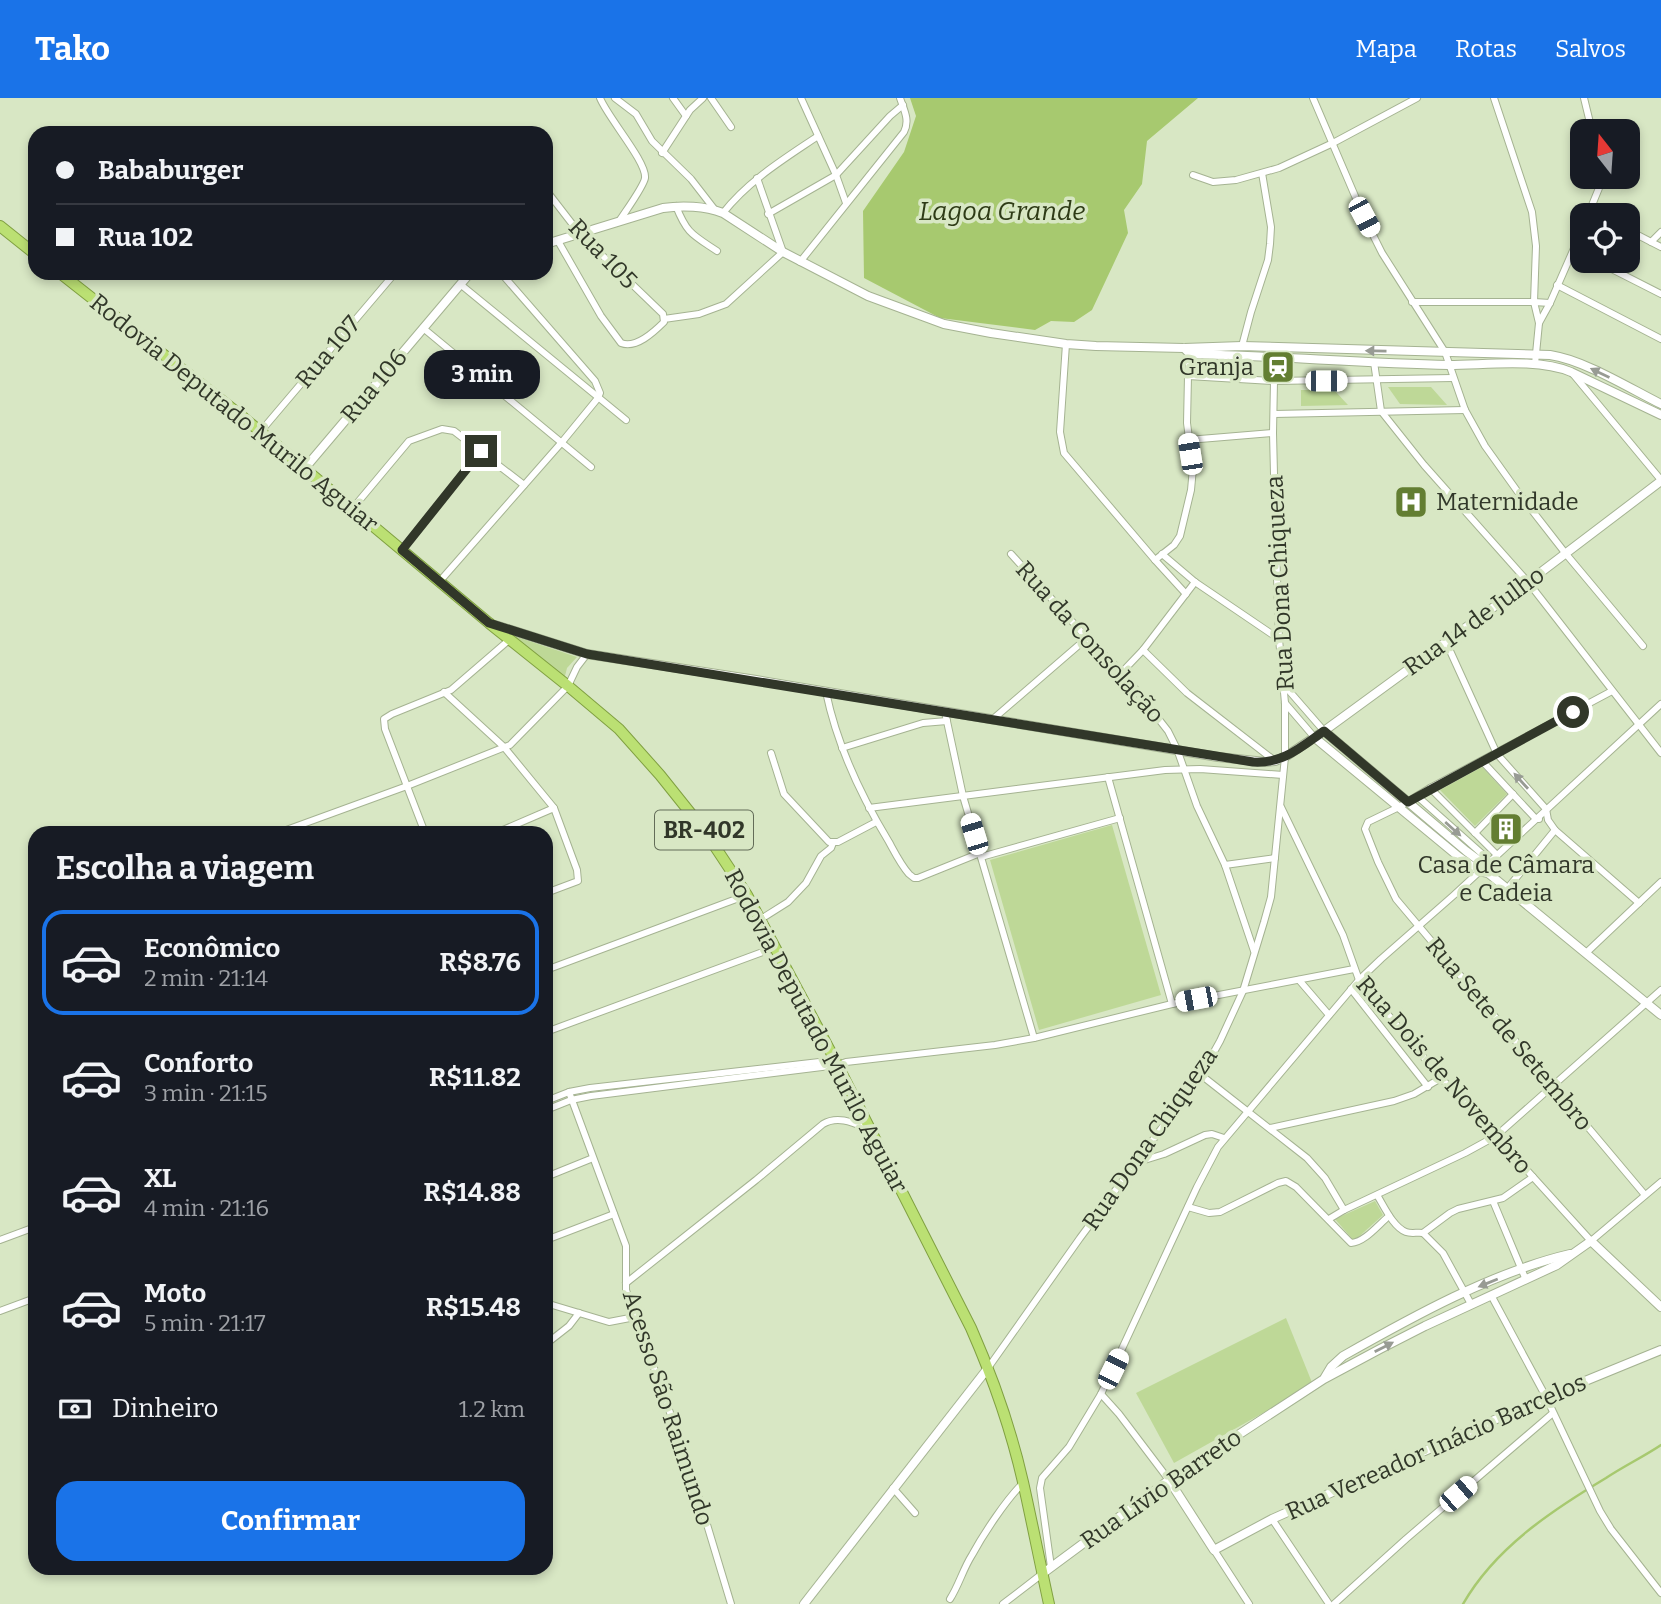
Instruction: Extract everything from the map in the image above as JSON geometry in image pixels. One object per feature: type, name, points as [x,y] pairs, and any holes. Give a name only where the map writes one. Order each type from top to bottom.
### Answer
[{"type":"highway","points":[[0,226],[28,248]]},
{"type":"highway","name":"Rodovia Deputado Murilo Aguiar","points":[[69,280],[261,431],[619,729],[704,830],[747,895],[840,1062],[871,1130],[971,1328],[1006,1421],[1046,1570],[1049,1604]]},
{"type":"street","points":[[620,220],[643,184],[645,174],[601,101],[612,98],[636,114],[646,133],[662,153],[691,179],[719,211],[783,252],[869,296],[944,324],[991,334],[1066,344],[1187,351],[1445,352],[1535,360],[1572,372],[1661,415]]},
{"type":"street","points":[[673,98],[686,116]]},
{"type":"street","points":[[662,153],[686,116],[703,98]]},
{"type":"street","points":[[711,98],[731,127]]},
{"type":"street","points":[[801,98],[836,174],[846,203]]},
{"type":"street","points":[[1193,175],[1213,182],[1236,180],[1279,168],[1333,143],[1417,98]]},
{"type":"street","points":[[1494,98],[1535,224],[1534,302],[1539,323],[1535,360]]},
{"type":"street","points":[[1584,98],[1589,119]]},
{"type":"street","points":[[1316,99],[1364,217],[1382,253],[1445,352],[1465,410],[1495,461],[1566,554],[1643,646]]},
{"type":"street","points":[[768,214],[836,174],[902,102],[907,117],[904,132],[800,261]]},
{"type":"street","points":[[553,242],[663,208],[676,206],[719,211],[757,178],[818,136]]},
{"type":"street","points":[[1242,346],[1268,260],[1270,244],[1271,227],[1262,173]]},
{"type":"street","points":[[757,178],[783,252]]},
{"type":"street","name":"Rua 105","points":[[553,199],[580,234],[663,317]]},
{"type":"street","points":[[676,206],[682,224],[717,251]]},
{"type":"street","points":[[1651,242],[1661,232]]},
{"type":"street","points":[[1640,236],[1661,247]]},
{"type":"street","points":[[558,241],[601,316],[621,343],[629,346],[662,324],[663,317],[699,314],[726,304],[783,252]]},
{"type":"street","points":[[1539,323],[1570,256]]},
{"type":"street","points":[[1620,273],[1661,294]]},
{"type":"street","name":"Rua 107","points":[[261,431],[389,280]]},
{"type":"street","name":"Rua 106","points":[[305,468],[464,280]]},
{"type":"street","points":[[440,581],[599,396],[600,388],[595,381],[507,280]]},
{"type":"street","points":[[460,284],[626,419]]},
{"type":"street","points":[[1557,285],[1661,339]]},
{"type":"street","points":[[1412,302],[1550,303]]},
{"type":"street","points":[[423,328],[591,467]]},
{"type":"street","points":[[1066,344],[1060,432],[1064,453],[1186,594]]},
{"type":"street","points":[[1187,351],[1242,346],[1374,362],[1448,365],[1535,360],[1550,355],[1568,359],[1661,404]]},
{"type":"street","points":[[1155,561],[1174,545],[1180,536],[1191,490],[1193,468],[1188,440],[1187,351]]},
{"type":"street","points":[[1374,362],[1381,411],[1424,465],[1528,582],[1661,753]]},
{"type":"street","points":[[1572,372],[1661,481]]},
{"type":"street","points":[[1188,376],[1275,381],[1453,378]]},
{"type":"street","name":"Rua Dona Chiqueza","points":[[804,1604],[988,1368],[1201,1075],[1220,1041],[1242,991],[1271,897],[1284,757],[1285,703],[1279,639],[1273,433],[1275,381]]},
{"type":"street","points":[[1274,414],[1465,410]]},
{"type":"street","points":[[353,508],[409,442],[442,429],[454,431],[524,485]]},
{"type":"street","points":[[1188,440],[1273,433]]},
{"type":"street","points":[[402,550],[481,451]]},
{"type":"street","name":"Rua 14 de Julho","points":[[1275,761],[1324,731],[1661,481]]},
{"type":"street","name":"Rua da Consolação","points":[[1011,554],[1087,638],[1122,671],[1168,731],[1185,769],[1197,806],[1225,865],[1254,952]]},
{"type":"street","points":[[1163,554],[1195,582],[1279,639]]},
{"type":"street","points":[[1122,671],[1143,650],[1195,582]]},
{"type":"street","points":[[489,623],[587,654],[826,692],[946,717],[993,719],[1253,762],[1275,761]]},
{"type":"street","points":[[993,719],[1087,638]]},
{"type":"street","points":[[422,826],[385,729],[384,719],[392,713],[451,690],[509,640]]},
{"type":"street","points":[[1446,642],[1497,754],[1546,809],[1548,820],[1555,830],[1639,903]]},
{"type":"street","points":[[1143,650],[1187,693],[1275,761]]},
{"type":"street","points":[[299,826],[510,745],[568,686],[587,654]]},
{"type":"street","points":[[1284,685],[1324,731],[1408,802],[1440,835]]},
{"type":"street","points":[[1399,807],[1612,691]]},
{"type":"street","points":[[444,692],[504,747],[554,808],[578,870],[578,881],[553,890]]},
{"type":"street","points":[[826,692],[842,748],[869,808],[905,870],[914,878],[980,855],[1120,818]]},
{"type":"street","points":[[1285,703],[1314,738],[1399,807],[1485,868]]},
{"type":"street","points":[[1046,1570],[1040,1483],[1074,1440],[1101,1394],[1211,1159],[1224,1138],[1359,980],[1485,868],[1661,704]]},
{"type":"street","points":[[842,748],[946,717]]},
{"type":"street","points":[[946,717],[963,796],[1034,1038]]},
{"type":"street","points":[[771,753],[784,794],[824,838],[833,843]]},
{"type":"street","points":[[1482,761],[1536,819],[1548,820]]},
{"type":"street","points":[[1360,775],[1367,767]]},
{"type":"street","points":[[869,808],[1185,769],[1283,775]]},
{"type":"street","points":[[1108,777],[1172,1004]]},
{"type":"street","points":[[1430,788],[1497,855]]},
{"type":"street","points":[[1475,832],[1513,794]]},
{"type":"street","points":[[1417,796],[1507,889],[1661,1015]]},
{"type":"street","name":"Rua Dois de Novembro","points":[[1281,806],[1343,935],[1359,980],[1441,1078],[1591,1241],[1661,1307]]},
{"type":"street","name":"Rua Sete de Setembro","points":[[1399,807],[1368,822],[1365,829],[1390,889],[1418,926],[1645,1195]]},
{"type":"street","points":[[512,826],[554,808]]},
{"type":"street","points":[[761,919],[788,902],[806,883],[821,856],[833,843],[876,822]]},
{"type":"street","points":[[1507,889],[1555,830]]},
{"type":"street","points":[[1225,865],[1275,858]]},
{"type":"street","points":[[1586,953],[1661,883]]},
{"type":"street","points":[[553,967],[747,895]]},
{"type":"street","points":[[553,1029],[776,947]]},
{"type":"street","points":[[553,1107],[591,1096],[708,1078],[995,1045],[1172,1004],[1354,969]]},
{"type":"street","points":[[1298,980],[1329,1015]]},
{"type":"street","points":[[1351,989],[1428,1087]]},
{"type":"street","points":[[1329,1219],[1496,1136],[1661,990]]},
{"type":"street","points":[[1201,1075],[1307,1158],[1325,1178],[1344,1210]]},
{"type":"street","points":[[553,1098],[590,1088],[708,1078]]},
{"type":"street","points":[[1270,1128],[1394,1101],[1414,1094],[1441,1078]]},
{"type":"street","name":"Acesso São Raimundo","points":[[569,1092],[626,1246],[626,1290],[699,1498],[730,1603]]},
{"type":"street","points":[[626,1283],[823,1124],[841,1119],[871,1130]]},
{"type":"street","points":[[1136,1162],[1164,1154],[1205,1135],[1224,1138]]},
{"type":"street","points":[[553,1174],[593,1158]]},
{"type":"street","points":[[1423,1233],[1442,1217],[1458,1209],[1503,1198],[1532,1177]]},
{"type":"street","points":[[1188,1208],[1209,1213],[1220,1212],[1286,1181],[1296,1187],[1329,1219],[1346,1240],[1354,1243],[1389,1216]]},
{"type":"street","name":"Rua Lívio Barreto","points":[[1003,1604],[1169,1480],[1324,1380],[1471,1304],[1558,1265],[1661,1182]]},
{"type":"street","points":[[1377,1195],[1389,1216],[1405,1232],[1423,1233],[1443,1253],[1471,1304]]},
{"type":"street","points":[[1493,1201],[1525,1280]]},
{"type":"street","points":[[553,1237],[614,1214]]},
{"type":"street","points":[[0,1240],[28,1230]]},
{"type":"street","name":"Rua Lívio Barreto","points":[[1324,1380],[1331,1367],[1343,1356],[1465,1293],[1542,1261],[1575,1253]]},
{"type":"street","points":[[1491,1295],[1546,1397],[1600,1511],[1661,1592]]},
{"type":"street","points":[[0,1311],[28,1301]]},
{"type":"street","points":[[553,1305],[609,1322],[635,1317]]},
{"type":"street","points":[[553,1339],[569,1326],[579,1313]]},
{"type":"street","name":"Rua Vereador Inácio Barcelos","points":[[1213,1550],[1272,1519],[1546,1397],[1661,1350]]},
{"type":"street","points":[[1101,1394],[1169,1480],[1249,1604]]},
{"type":"street","points":[[1272,1519],[1336,1603],[1406,1538],[1553,1413]]},
{"type":"street","points":[[950,1599],[960,1584],[972,1553],[1023,1483]]},
{"type":"street","points":[[893,1488],[915,1513]]},
{"type":"shaded area","points":[[1388,387],[1431,387],[1447,405],[1400,404]]},
{"type":"shaded area","points":[[1301,390],[1334,390],[1348,405],[1301,406]]},
{"type":"shaded area","points":[[516,638],[577,657],[567,668],[564,680]]},
{"type":"shaded area","points":[[1482,767],[1507,794],[1475,826],[1440,790]]},
{"type":"shaded area","points":[[1112,825],[1161,995],[1039,1030],[990,860]]},
{"type":"shaded area","points":[[1375,1201],[1383,1215],[1354,1241],[1335,1219]]},
{"type":"shaded area","points":[[1286,1318],[1313,1385],[1174,1463],[1136,1393]]},
{"type":"water","name":"Lagoa Grande","points":[[910,98],[1198,98],[1147,141],[1142,184],[1124,210],[1128,233],[1092,310],[1074,322],[1051,321],[1035,330],[940,318],[864,278],[863,211],[904,152],[916,116]]},
{"type":"waterway","points":[[1463,1604],[1491,1565],[1526,1532],[1565,1504],[1661,1445]]},
{"type":"place","name":"Granja","points":[[1278,367]]},
{"type":"place","name":"Maternidade","points":[[1411,502]]},
{"type":"place","name":"Casa de Câmara e Cadeia","points":[[1506,829]]},
{"type":"route","points":[[481,451],[402,550],[489,623],[587,654],[1253,762],[1275,761],[1324,731],[1408,802],[1573,712]]}]
